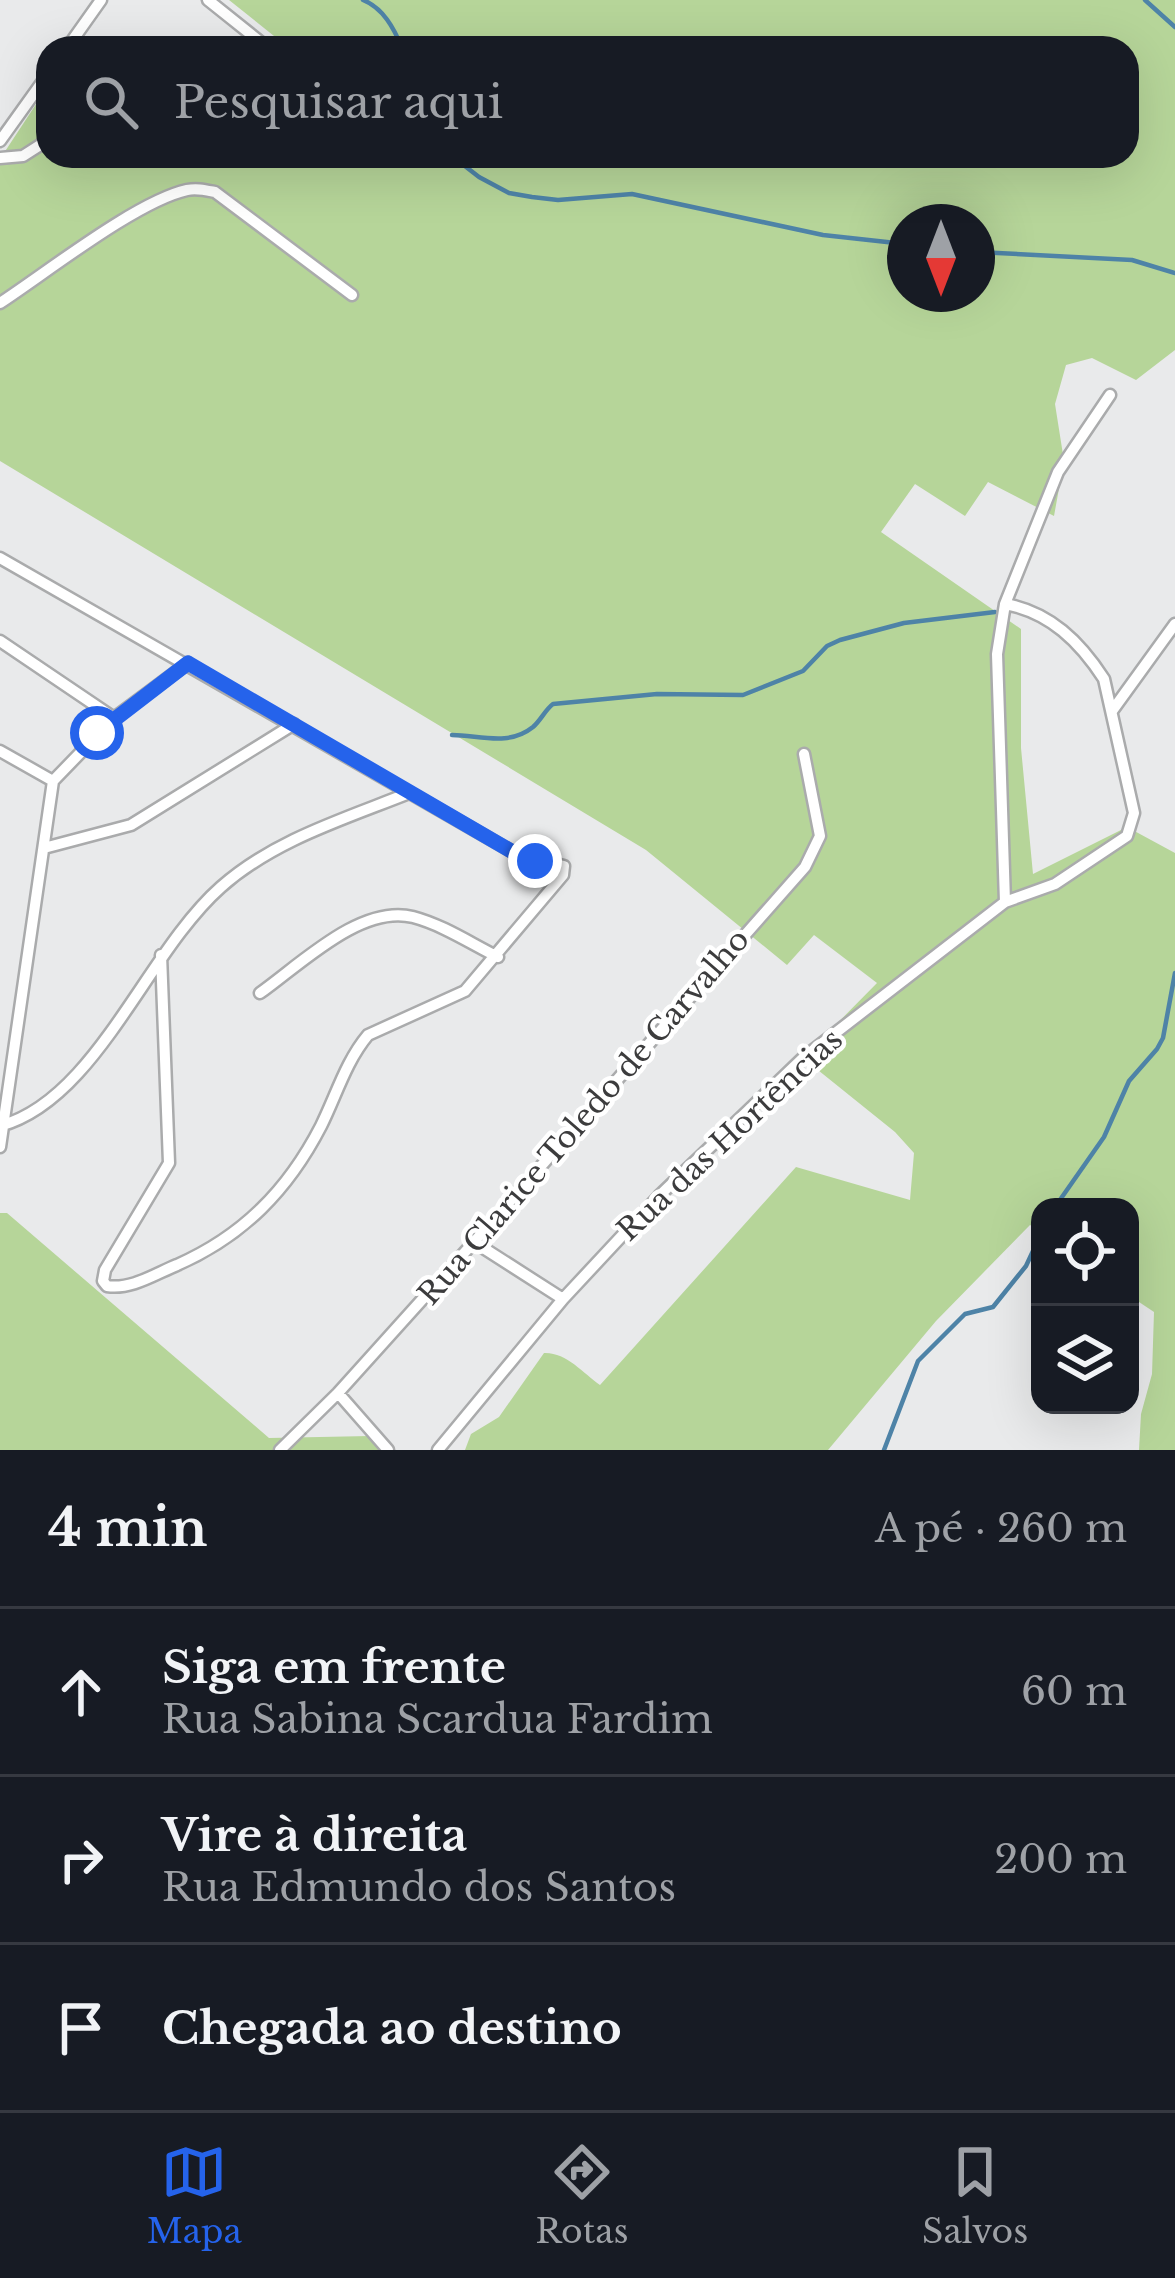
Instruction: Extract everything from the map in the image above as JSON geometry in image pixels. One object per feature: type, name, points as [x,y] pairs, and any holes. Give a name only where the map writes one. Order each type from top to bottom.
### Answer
[{"type":"street","points":[[76,36],[101,0]]},
{"type":"street","points":[[208,0],[253,36]]},
{"type":"street","points":[[0,141],[36,91]]},
{"type":"street","points":[[0,158],[23,156],[36,148]]},
{"type":"street","points":[[0,302],[140,211],[172,195],[199,189],[215,192],[352,296]]},
{"type":"street","points":[[1005,902],[997,654],[1005,604],[1058,472],[1110,394]]},
{"type":"street","points":[[0,558],[518,855],[561,863],[563,875],[497,957],[456,998],[368,1035],[357,1048],[319,1130],[279,1193],[252,1221],[185,1261],[128,1286],[107,1286],[104,1270],[169,1163],[161,956]]},
{"type":"street","name":"Rua das Hortências","points":[[438,1450],[563,1299],[659,1196],[803,1058],[1005,902],[1055,884],[1131,830],[1134,813],[1104,679],[1054,623],[1005,604]]},
{"type":"street","points":[[1112,711],[1175,624]]},
{"type":"street","points":[[0,641],[114,718]]},
{"type":"street","points":[[0,1147],[53,781],[114,718],[188,663]]},
{"type":"street","points":[[44,848],[131,826],[294,724]]},
{"type":"street","points":[[0,751],[53,781]]},
{"type":"street","name":"Rua Clarice Toledo de Carvalho","points":[[280,1450],[474,1242],[805,867],[820,836],[804,754]]},
{"type":"street","points":[[2,1126],[45,1106],[80,1073],[161,956],[218,889],[257,859],[297,838],[409,794]]},
{"type":"street","points":[[260,993],[359,922],[382,915],[435,925],[497,957]]},
{"type":"street","points":[[474,1242],[563,1299]]},
{"type":"street","points":[[338,1393],[388,1450]]},
{"type":"green space","points":[[229,0],[1175,0],[1175,350],[1136,380],[1092,358],[1066,365],[1055,404],[1064,461],[1054,516],[988,482],[965,516],[915,484],[881,532],[1021,629],[1021,748],[1033,874],[1127,827],[1175,853],[1175,1450],[1139,1450],[1141,1414],[1152,1374],[1154,1312],[1139,1302],[1139,1198],[1031,1198],[1031,1226],[936,1321],[828,1450],[465,1450],[471,1434],[499,1417],[544,1353],[567,1360],[600,1385],[796,1167],[910,1200],[914,1153],[895,1132],[803,1058],[877,983],[814,935],[787,965],[646,850],[0,461],[0,159],[36,104],[36,168],[1139,168],[1139,36],[274,36]]},
{"type":"green space","points":[[0,1213],[7,1213],[269,1438],[370,1436],[381,1450],[0,1450]]},
{"type":"waterway","points":[[363,0],[376,8],[396,36]]},
{"type":"waterway","points":[[1145,0],[1175,27]]},
{"type":"waterway","points":[[467,168],[509,193],[558,200],[632,194],[823,235],[887,242]]},
{"type":"waterway","points":[[995,253],[1132,260],[1175,273]]},
{"type":"waterway","points":[[452,735],[514,737],[533,727],[553,704],[657,694],[743,695],[803,671],[827,646],[840,640],[904,623],[995,612]]},
{"type":"waterway","points":[[1061,1198],[1104,1137],[1129,1081],[1163,1038],[1175,973]]},
{"type":"waterway","points":[[884,1450],[918,1361],[965,1314],[993,1307],[1031,1255]]},
{"type":"route","points":[[97,733],[188,663],[409,794],[535,861]]}]
